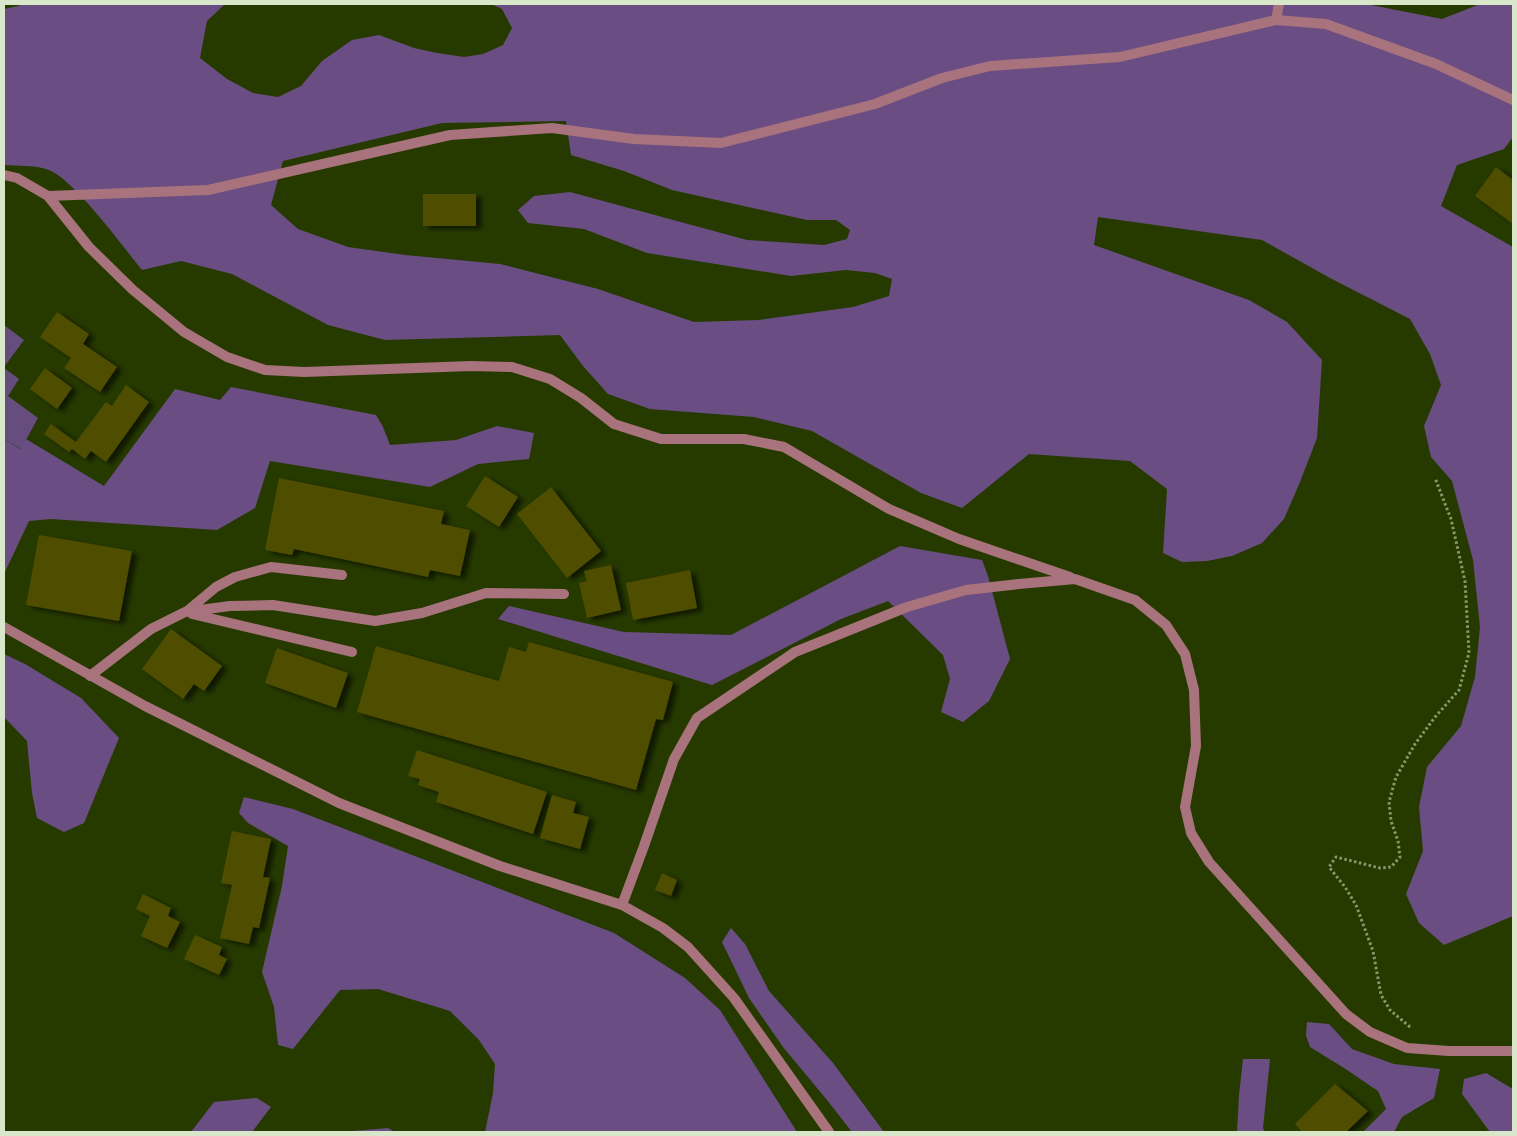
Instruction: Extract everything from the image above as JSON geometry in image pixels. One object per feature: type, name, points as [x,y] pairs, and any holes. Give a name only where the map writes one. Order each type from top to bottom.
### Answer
[{"type":"street","points":[[1276,20],[1279,4]]},
{"type":"street","points":[[48,196],[208,190],[450,135],[552,128],[634,139],[721,143],[876,104],[942,78],[990,66],[1120,56],[1276,20],[1326,24],[1436,64],[1513,100]]},
{"type":"street","points":[[4,174],[17,178],[48,196],[89,247],[133,290],[184,332],[227,357],[265,370],[304,372],[471,366],[512,367],[550,380],[581,398],[614,424],[661,439],[744,439],[784,447],[888,509],[959,540],[1135,600],[1166,625],[1185,654],[1194,690],[1196,746],[1185,807],[1191,833],[1209,862],[1346,1014],[1370,1032],[1407,1048],[1449,1051],[1513,1050]]},
{"type":"street","points":[[90,676],[151,630],[185,612],[216,587],[235,577],[271,567],[342,575]]},
{"type":"street","points":[[622,905],[674,759],[697,718],[795,652],[907,607],[966,590],[1076,579]]},
{"type":"street","points":[[185,612],[230,606],[273,605],[375,621],[422,613],[486,593],[564,594]]},
{"type":"street","points":[[185,612],[352,652]]},
{"type":"street","points":[[4,627],[146,706],[339,803],[500,866],[622,905],[664,928],[688,947],[734,998],[829,1132]]},
{"type":"path","points":[[1416,1030],[1390,1010],[1381,995],[1373,951],[1360,914],[1345,887],[1329,868],[1336,857],[1380,868],[1391,867],[1400,857],[1398,841],[1391,821],[1389,802],[1396,777],[1415,744],[1459,690],[1470,653],[1465,581],[1451,519],[1435,478]]},
{"type":"shaded area","points":[[23,4],[225,4],[207,21],[200,58],[227,79],[253,93],[278,97],[301,86],[322,61],[352,40],[379,35],[414,48],[437,53],[464,57],[483,54],[503,45],[512,28],[502,9],[491,4],[1366,4],[1442,19],[1480,4],[1513,4],[1513,137],[1504,149],[1457,165],[1441,206],[1513,247],[1513,916],[1444,945],[1419,923],[1406,894],[1423,851],[1419,807],[1427,767],[1461,726],[1475,677],[1480,627],[1473,560],[1452,481],[1431,457],[1424,426],[1441,385],[1430,354],[1410,319],[1330,278],[1262,240],[1098,217],[1094,245],[1249,300],[1287,322],[1322,360],[1317,438],[1284,519],[1262,543],[1232,556],[1207,561],[1182,562],[1163,553],[1167,489],[1130,461],[1029,454],[962,508],[921,493],[812,431],[754,417],[650,409],[608,394],[583,366],[560,335],[385,340],[328,325],[232,274],[181,261],[142,270],[83,198],[57,174],[46,169],[30,166],[4,165],[4,9]],"holes":[[[566,121],[571,155],[624,171],[672,190],[807,220],[836,220],[850,230],[847,239],[824,245],[747,240],[570,192],[534,196],[518,210],[528,223],[584,229],[647,253],[791,276],[846,270],[875,273],[892,279],[889,296],[853,307],[759,320],[694,322],[598,289],[500,264],[405,255],[348,247],[298,229],[271,205],[283,161],[442,123]]]},
{"type":"shaded area","points":[[4,325],[24,340],[4,367]]},
{"type":"shaded area","points":[[4,368],[19,379],[8,396],[38,418],[21,449],[4,439]]},
{"type":"shaded area","points":[[231,387],[376,415],[390,445],[456,440],[497,426],[534,433],[529,459],[478,464],[430,487],[270,461],[255,508],[217,530],[51,519],[29,521],[4,574],[4,439],[20,449],[26,439],[104,486],[175,389],[220,400]]},
{"type":"shaded area","points":[[900,546],[982,560],[988,576],[1010,659],[989,701],[963,722],[941,712],[950,679],[943,655],[888,601],[841,619],[712,685],[498,619],[509,606],[624,632],[731,635]]},
{"type":"shaded area","points":[[4,654],[25,664],[81,698],[119,738],[84,823],[64,832],[37,818],[32,793],[27,741],[4,717]]},
{"type":"shaded area","points":[[244,797],[293,809],[614,933],[685,978],[720,1010],[797,1132],[485,1132],[493,1093],[495,1064],[479,1040],[450,1011],[378,989],[340,990],[293,1049],[278,1045],[274,1007],[262,972],[282,886],[288,846],[248,823],[239,813]]},
{"type":"shaded area","points":[[731,928],[745,944],[769,991],[833,1063],[884,1132],[852,1132],[783,1047],[749,998],[722,942]]},
{"type":"shaded area","points":[[1307,1022],[1329,1024],[1352,1049],[1394,1064],[1440,1069],[1434,1098],[1402,1117],[1394,1132],[1363,1132],[1386,1109],[1378,1091],[1310,1047],[1306,1035]]},
{"type":"shaded area","points":[[1243,1059],[1270,1059],[1263,1128],[1265,1132],[1237,1132]]},
{"type":"shaded area","points":[[1486,1073],[1513,1089],[1513,1132],[1490,1132],[1462,1094],[1464,1079]]},
{"type":"shaded area","points":[[257,1098],[271,1107],[252,1132],[191,1132],[214,1102]]},
{"type":"shaded area","points":[[388,1128],[395,1132],[352,1132],[353,1131]]},
{"type":"building","points":[[1496,167],[1513,180],[1513,224],[1475,196]]},
{"type":"building","points":[[423,194],[476,194],[476,226],[423,226]]},
{"type":"building","points":[[57,312],[89,334],[83,344],[117,367],[100,392],[64,368],[71,358],[40,337]]},
{"type":"building","points":[[45,368],[72,388],[57,409],[30,389]]},
{"type":"building","points":[[126,385],[149,402],[106,462],[91,451],[85,459],[72,449],[69,452],[44,434],[51,424],[76,442],[106,402],[112,406]]},
{"type":"building","points":[[485,476],[518,497],[499,527],[466,506]]},
{"type":"building","points":[[279,478],[444,511],[441,524],[470,530],[460,576],[430,570],[428,577],[294,549],[292,555],[265,550]]},
{"type":"building","points":[[551,487],[601,551],[567,578],[517,514]]},
{"type":"building","points":[[39,535],[132,551],[119,621],[26,605]]},
{"type":"building","points":[[611,565],[621,610],[587,618],[579,583],[587,581],[584,571]]},
{"type":"building","points":[[690,570],[697,608],[633,620],[626,583]]},
{"type":"building","points":[[171,629],[222,666],[204,691],[194,684],[183,699],[142,669]]},
{"type":"building","points":[[529,642],[673,682],[663,720],[656,719],[636,790],[357,712],[376,646],[499,681],[509,647],[526,652]]},
{"type":"building","points":[[277,648],[348,673],[336,708],[265,683]]},
{"type":"building","points":[[417,750],[547,792],[533,834],[436,802],[439,792],[418,785],[420,779],[408,776]]},
{"type":"building","points":[[552,795],[576,802],[573,813],[589,817],[580,849],[540,838]]},
{"type":"building","points":[[232,831],[271,839],[263,877],[270,878],[259,928],[253,927],[249,944],[220,938],[232,885],[221,883]]},
{"type":"building","points":[[662,873],[677,880],[671,896],[655,890]]},
{"type":"building","points":[[143,894],[171,908],[168,916],[180,922],[167,948],[141,936],[150,916],[136,909]]},
{"type":"building","points":[[195,935],[222,947],[219,955],[227,959],[219,975],[184,959]]},
{"type":"building","points":[[1335,1084],[1368,1111],[1346,1132],[1302,1132],[1295,1124]]}]
